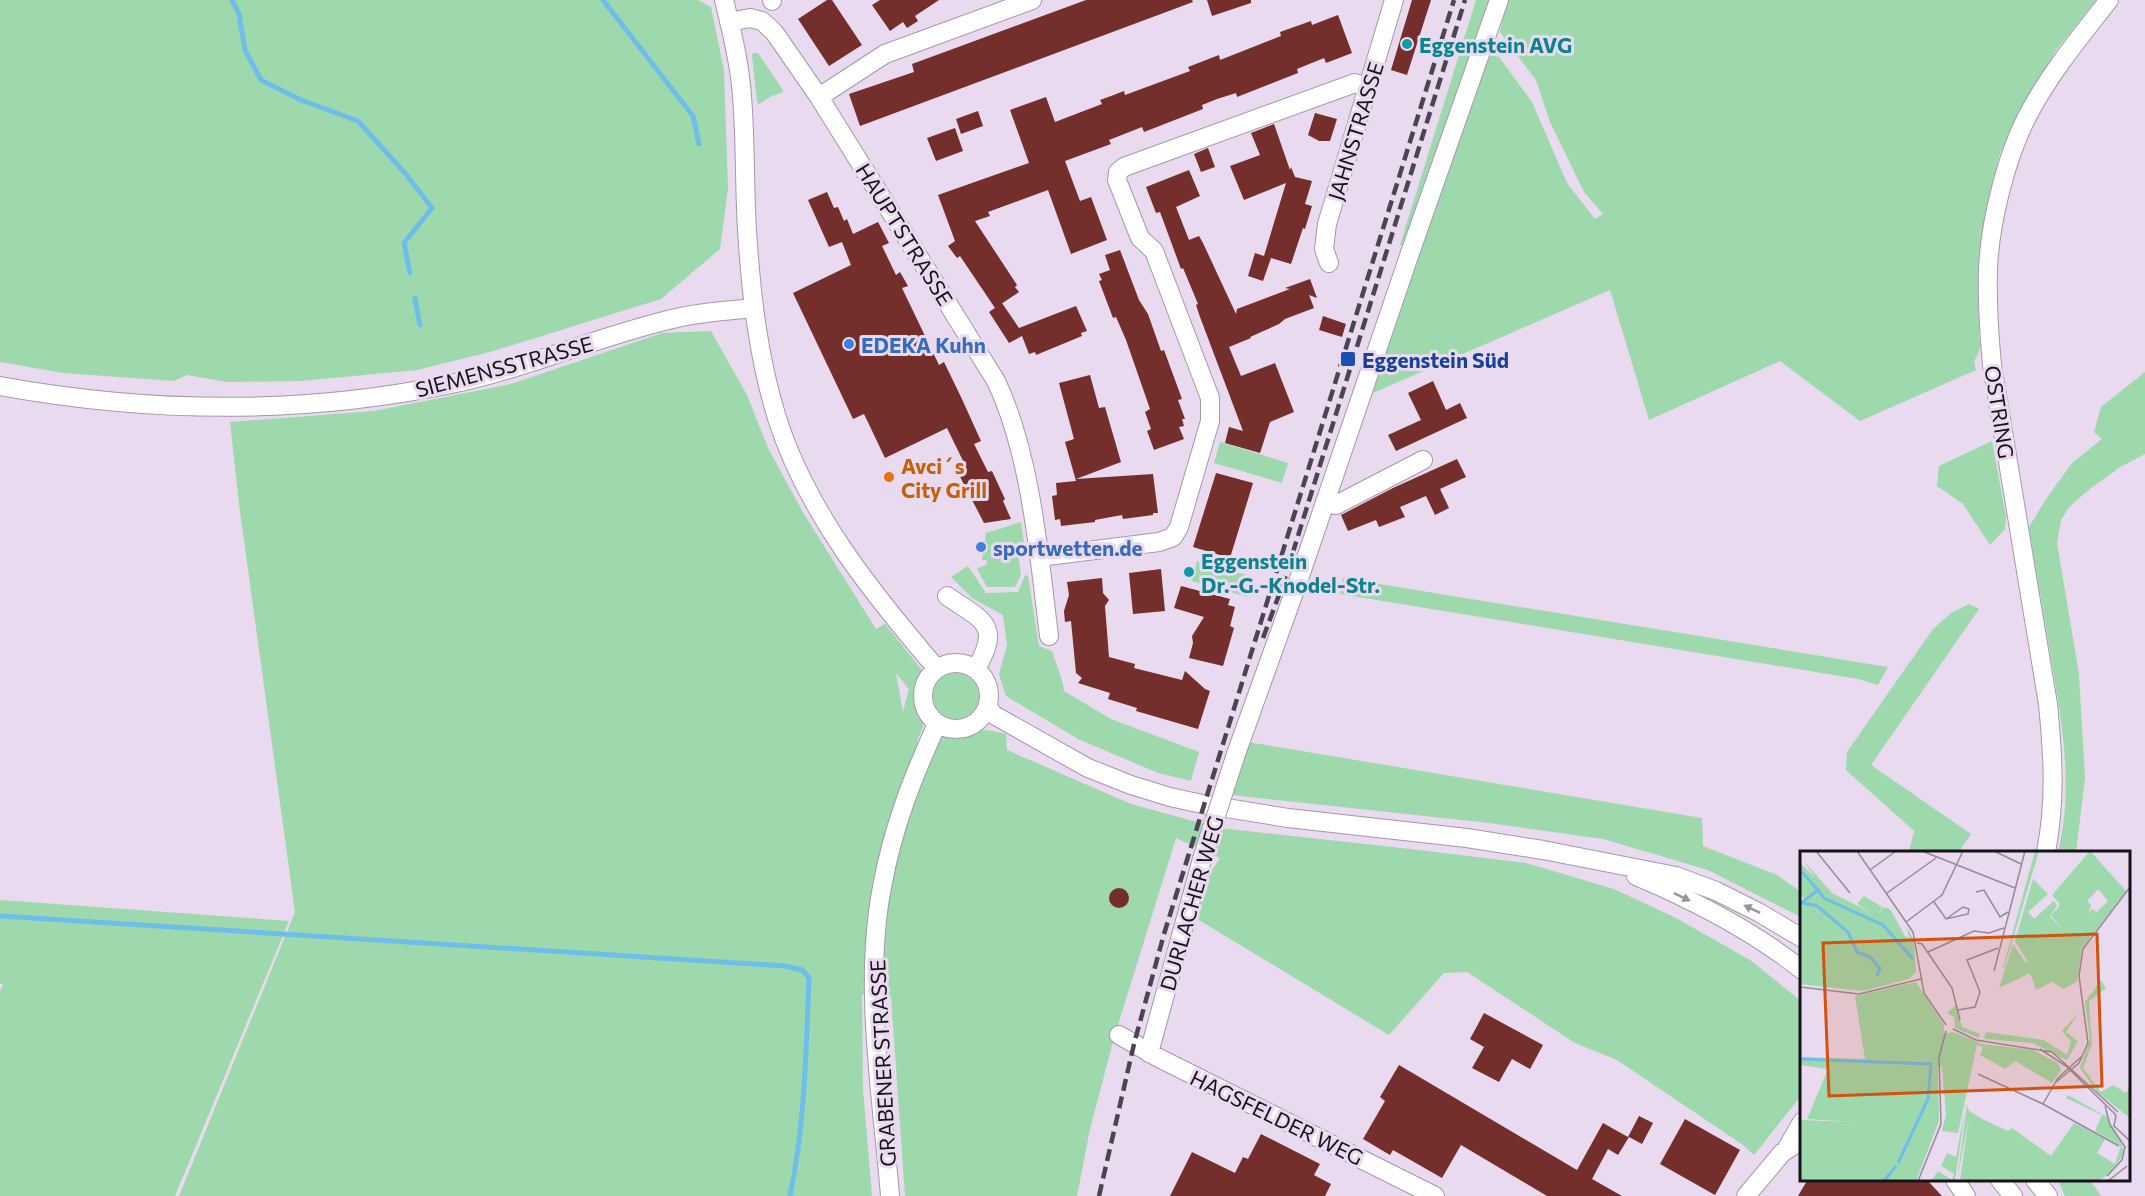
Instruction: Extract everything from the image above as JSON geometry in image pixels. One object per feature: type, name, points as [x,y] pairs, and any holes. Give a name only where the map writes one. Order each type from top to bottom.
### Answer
[{"type":"street","points":[[724,0],[741,83],[747,230],[754,308],[762,361],[777,418],[793,461],[821,515],[883,606],[936,669]]},
{"type":"street","points":[[819,97],[885,54],[1032,0]]},
{"type":"street","name":"JAHNSTRASSE","points":[[1329,263],[1324,249],[1327,224],[1394,0]]},
{"type":"street","name":"DURLACHER WEG","points":[[1149,1053],[1202,859],[1236,754],[1499,0]]},
{"type":"street","name":"OSTRING","points":[[2046,851],[2054,805],[2052,739],[1992,365],[1988,268],[1996,213],[2008,165],[2028,116],[2064,57],[2109,0]]},
{"type":"street","name":"HAUPTSTRASSE","points":[[729,22],[750,18],[762,21],[774,32],[819,97],[999,388],[1019,447],[1039,557],[1049,636]]},
{"type":"street","points":[[1039,557],[1159,542],[1173,537],[1179,527],[1210,421],[1210,398],[1154,251],[1140,238],[1117,180],[1118,172],[1124,166],[1355,83],[1368,87]]},
{"type":"street","name":"SIEMENSSTRASSE","points":[[0,386],[51,395],[135,404],[193,407],[314,404],[452,384],[516,367],[665,320],[754,308]]},
{"type":"street","points":[[1325,502],[1336,505],[1423,460]]},
{"type":"street","points":[[947,596],[987,627],[990,636],[987,650],[976,669]]},
{"type":"street","points":[[946,664],[967,664],[976,669],[984,677],[988,686],[990,697],[988,708],[972,726],[948,729],[938,724],[928,715],[923,703],[923,690],[928,678],[936,669],[946,664]]},
{"type":"street","points":[[988,708],[994,715],[1088,768],[1170,797],[1288,818],[1467,838],[1676,876],[1716,891],[1800,937]]},
{"type":"street","name":"GRABENER STRASSE","points":[[890,1196],[875,1016],[874,960],[877,919],[889,852],[899,816],[908,789],[938,724]]},
{"type":"street","points":[[1610,864],[1687,899],[1752,936],[1800,969]]},
{"type":"street","name":"HAGSFELDER WEG","points":[[1119,1035],[1172,1065],[1435,1196]]},
{"type":"street","points":[[1746,1196],[1796,1149],[1800,1131]]},
{"type":"street","points":[[1955,1181],[1966,1196]]},
{"type":"street","points":[[2002,1181],[2013,1196]]},
{"type":"street","points":[[2037,1181],[2048,1196]]},
{"type":"green space","points":[[0,0],[698,0],[711,7],[724,71],[728,188],[720,249],[661,299],[490,352],[417,370],[301,381],[227,382],[187,375],[174,381],[63,373],[0,362]]},
{"type":"green space","points":[[1476,0],[1494,0],[1408,247],[1400,245]]},
{"type":"green space","points":[[1506,0],[2096,0],[2057,49],[2023,104],[2000,153],[1986,210],[1980,254],[1978,308],[1980,348],[1974,362],[1976,370],[1860,421],[1780,361],[1649,420],[1610,290],[1366,396],[1486,54],[1499,57],[1532,102],[1567,183],[1595,219],[1603,214],[1584,192],[1550,122],[1536,80],[1500,32]]},
{"type":"green space","points":[[753,53],[758,53],[783,90],[759,104],[757,102]]},
{"type":"green space","points":[[711,331],[747,395],[768,448],[804,514],[876,629],[885,624],[922,670],[923,727],[917,741],[933,749],[942,737],[957,731],[999,732],[1006,734],[1007,750],[1131,804],[1219,828],[1526,863],[1614,889],[1676,918],[1750,960],[1800,1000],[1800,1097],[1754,1155],[1743,1145],[1617,1060],[1575,1043],[1467,972],[1444,973],[1389,1035],[1194,917],[1211,872],[1220,858],[1176,838],[1114,1038],[1090,1129],[1077,1196],[905,1196],[891,997],[862,994],[863,1089],[872,1196],[179,1196],[295,912],[239,504],[230,422],[374,411],[511,384],[662,333]],"holes":[[[896,673],[909,689],[903,712]]]},
{"type":"green space","points":[[2145,372],[2145,454],[2120,467],[2091,488],[2069,507],[2061,520],[2057,543],[2079,674],[2085,778],[2076,851],[2058,851],[2065,804],[2065,755],[2029,527],[2072,463],[2102,439],[2094,432],[2101,407]]},
{"type":"green space","points":[[1992,441],[2006,517],[2005,529],[1990,545],[1963,504],[1937,486],[1939,466]]},
{"type":"green space","points":[[1220,442],[1288,463],[1282,483],[1214,463]]},
{"type":"green space","points":[[1021,522],[1024,543],[1017,545],[1021,575],[1015,587],[987,587],[977,569],[987,564],[987,560],[982,560],[986,533]]},
{"type":"green space","points":[[1197,561],[1254,577],[1248,597],[1192,581]]},
{"type":"green space","points":[[968,566],[986,593],[1018,592],[1025,575],[1028,576],[1039,646],[1052,651],[1064,691],[1111,719],[1199,752],[1191,781],[1158,773],[1078,739],[1006,696],[999,674],[1007,645],[1003,615],[972,598],[951,577]]},
{"type":"green space","points":[[1343,578],[1888,667],[1878,685],[1858,679],[1340,594]]},
{"type":"green space","points":[[1969,604],[1979,609],[1871,765],[1971,834],[1960,851],[1909,851],[1914,831],[1846,770],[1847,752],[1933,629],[1951,613]]},
{"type":"green space","points":[[956,673],[972,680],[979,696],[972,712],[956,719],[940,712],[933,696],[940,680]]},
{"type":"green space","points":[[1248,742],[1702,818],[1703,846],[1777,875],[1800,891],[1800,916],[1708,870],[1603,839],[1489,823],[1231,795]]},
{"type":"green space","points":[[0,900],[289,921],[175,1196],[0,1196],[0,991],[3,985],[0,983]]},
{"type":"green space","points":[[2058,1181],[2091,1181],[2101,1196],[2065,1196]]},
{"type":"building","points":[[827,0],[832,0],[862,45],[829,66],[798,19]]},
{"type":"building","points":[[880,0],[939,0],[915,16],[918,21],[907,28],[903,22],[890,31],[872,5]]},
{"type":"building","points":[[1086,0],[1192,0],[1193,2],[860,126],[849,94],[914,72],[912,64]]},
{"type":"building","points":[[1207,0],[1251,0],[1251,3],[1212,16]]},
{"type":"building","points":[[1412,0],[1431,0],[1407,75],[1391,70]]},
{"type":"building","points":[[1338,15],[1352,53],[1326,63],[1324,58],[1297,69],[1298,73],[1237,97],[1236,93],[1217,99],[1202,105],[1203,109],[1144,132],[1142,127],[1109,140],[1111,144],[1065,161],[1080,201],[1091,197],[1107,240],[1071,254],[1048,190],[988,212],[990,216],[975,221],[1017,285],[1015,287],[1019,292],[995,308],[960,256],[957,258],[948,246],[955,241],[938,195],[1029,163],[1010,110],[1046,97],[1055,122],[1102,104],[1100,100],[1124,91],[1125,95],[1190,71],[1188,67],[1219,55],[1220,60],[1281,36],[1280,32],[1311,21],[1312,25]]},
{"type":"building","points":[[978,111],[983,126],[961,134],[956,119]]},
{"type":"building","points":[[1315,113],[1337,119],[1330,141],[1319,141],[1308,135]]},
{"type":"building","points":[[1274,124],[1290,170],[1291,167],[1295,177],[1312,181],[1305,204],[1312,206],[1291,264],[1271,258],[1263,281],[1248,276],[1255,253],[1264,256],[1286,183],[1244,200],[1230,166],[1260,155],[1251,133]]},
{"type":"building","points":[[955,128],[963,151],[936,161],[927,138]]},
{"type":"building","points":[[1208,148],[1215,167],[1201,172],[1194,154]]},
{"type":"building","points":[[1189,170],[1200,196],[1176,207],[1189,240],[1199,236],[1203,243],[1236,314],[1237,309],[1310,279],[1317,298],[1309,295],[1314,308],[1285,319],[1229,347],[1241,376],[1275,363],[1294,412],[1270,422],[1260,453],[1225,443],[1229,427],[1243,431],[1200,317],[1196,305],[1198,304],[1183,268],[1181,269],[1160,212],[1156,213],[1146,187]]},
{"type":"building","points":[[827,192],[834,208],[838,207],[844,221],[847,219],[853,234],[878,222],[889,243],[882,246],[896,275],[900,272],[908,286],[902,288],[939,365],[944,362],[961,397],[981,441],[974,444],[988,472],[992,471],[1011,519],[984,523],[956,469],[965,465],[947,428],[885,458],[864,414],[853,419],[793,293],[851,265],[842,242],[829,247],[808,200]]},
{"type":"building","points":[[1120,250],[1139,300],[1148,314],[1161,351],[1164,350],[1182,399],[1178,400],[1185,419],[1182,419],[1184,426],[1179,427],[1184,439],[1154,450],[1147,431],[1151,429],[1145,412],[1150,409],[1126,340],[1116,317],[1113,318],[1099,281],[1102,280],[1099,274],[1110,270],[1105,255]]},
{"type":"building","points":[[1002,303],[1019,328],[1076,306],[1087,331],[1081,333],[1082,336],[1036,355],[1035,352],[1029,354],[1022,336],[1009,343],[989,312]]},
{"type":"building","points":[[1323,316],[1346,324],[1342,337],[1319,330]]},
{"type":"building","points":[[1090,375],[1099,408],[1105,407],[1121,462],[1076,479],[1153,474],[1158,513],[1123,519],[1122,515],[1095,520],[1095,522],[1061,526],[1060,519],[1055,520],[1052,496],[1057,495],[1056,483],[1076,481],[1065,442],[1074,439],[1059,383]]},
{"type":"building","points":[[1433,381],[1446,410],[1460,403],[1467,418],[1396,451],[1388,435],[1421,420],[1408,393]]},
{"type":"building","points":[[1457,459],[1466,477],[1440,489],[1449,508],[1435,515],[1426,496],[1400,507],[1405,517],[1379,527],[1376,520],[1348,531],[1341,515]]},
{"type":"building","points":[[1216,473],[1253,483],[1230,558],[1193,547]]},
{"type":"building","points":[[1161,569],[1165,611],[1133,614],[1129,573]]},
{"type":"building","points":[[1102,578],[1103,593],[1109,600],[1105,606],[1109,657],[1135,664],[1134,668],[1182,680],[1185,671],[1210,691],[1198,729],[1136,711],[1137,708],[1108,699],[1110,693],[1078,683],[1082,678],[1076,673],[1071,621],[1065,622],[1064,611],[1069,595],[1067,582]]},
{"type":"building","points":[[1181,586],[1230,599],[1228,605],[1235,607],[1230,626],[1234,628],[1223,666],[1189,658],[1193,643],[1192,636],[1204,617],[1174,608]]},
{"type":"building","points":[[1119,888],[1126,891],[1129,898],[1126,905],[1119,908],[1112,905],[1109,898],[1112,891]]},
{"type":"building","points":[[1484,1013],[1543,1045],[1530,1069],[1512,1059],[1499,1082],[1472,1068],[1484,1047],[1470,1039]]},
{"type":"building","points":[[1399,1065],[1577,1170],[1603,1123],[1628,1137],[1639,1116],[1653,1123],[1642,1144],[1629,1137],[1618,1155],[1608,1149],[1592,1179],[1622,1196],[1547,1196],[1461,1145],[1442,1178],[1393,1150],[1390,1155],[1363,1139],[1385,1101],[1380,1097]]},
{"type":"building","points":[[1685,1119],[1740,1150],[1715,1195],[1660,1164]]},
{"type":"building","points":[[1261,1134],[1320,1164],[1314,1175],[1331,1184],[1325,1196],[1170,1196],[1192,1152],[1235,1173],[1243,1157],[1248,1159]]},
{"type":"building","points":[[1807,1181],[1928,1181],[1942,1196],[1798,1196]]},
{"type":"waterway","points":[[232,0],[239,14],[245,50],[261,80],[301,100],[358,121],[405,173],[432,208],[404,243],[410,273]]},
{"type":"waterway","points":[[603,0],[693,116],[699,144]]},
{"type":"waterway","points":[[415,298],[420,325]]},
{"type":"waterway","points":[[0,916],[785,966],[802,970],[809,978],[806,1060],[799,1142],[790,1196]]},
{"type":"railway","points":[[1099,1196],[1134,1044],[1164,934],[1454,0]]},
{"type":"railway","points":[[1263,638],[1283,584],[1465,0]]},
{"type":"place","name":"Eggenstein AVG","points":[[1407,44]]},
{"type":"place","name":"EDEKA Kuhn","points":[[849,344]]},
{"type":"place","name":"Eggenstein Süd","points":[[1348,359]]},
{"type":"place","name":"Avci´s City Grill","points":[[889,477]]},
{"type":"place","name":"sportwetten.de","points":[[981,547]]},
{"type":"place","name":"Eggenstein Dr.-G.-Knodel-Str.","points":[[1189,572]]}]
